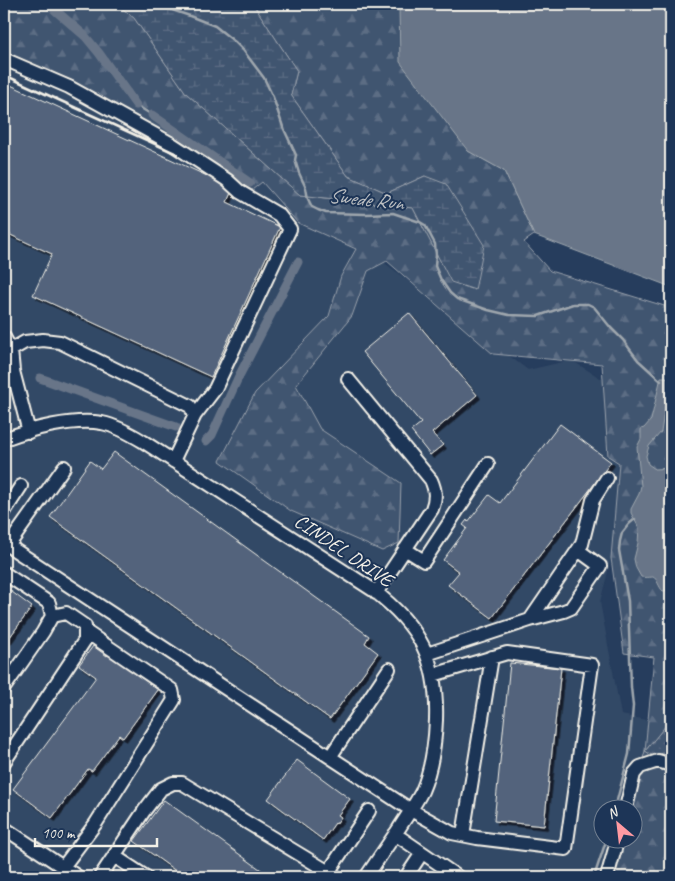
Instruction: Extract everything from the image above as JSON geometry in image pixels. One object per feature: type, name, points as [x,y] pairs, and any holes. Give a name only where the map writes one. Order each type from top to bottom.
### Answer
[{"type":"street","points":[[4,59],[69,87],[172,144],[227,180],[240,192],[279,214],[290,229],[215,389],[195,415],[173,461]]},
{"type":"street","points":[[4,337],[11,350],[13,371],[29,432]]},
{"type":"street","points":[[11,350],[25,342],[43,340],[60,342],[190,406],[195,415]]},
{"type":"street","points":[[348,379],[431,480],[435,488],[436,499],[432,509],[376,593]]},
{"type":"street","name":"CINDEL DRIVE","points":[[4,439],[78,422],[102,423],[124,430],[376,593],[406,620],[427,654],[433,675],[436,716],[432,762],[421,791],[411,810],[366,877]]},
{"type":"street","points":[[405,549],[424,561],[488,464]]},
{"type":"street","points":[[64,467],[6,545],[411,810],[452,833],[566,849],[592,664],[507,653],[433,675]]},
{"type":"street","points":[[530,620],[582,544],[593,500],[607,478]]},
{"type":"street","points":[[4,512],[21,486]]},
{"type":"street","points":[[427,654],[571,608],[600,566],[578,550]]},
{"type":"street","points":[[4,573],[49,603],[52,616],[4,688]]},
{"type":"street","points":[[4,762],[85,640],[85,626],[66,613],[52,616]]},
{"type":"street","points":[[63,867],[96,823],[174,700],[172,690],[85,631]]},
{"type":"street","points":[[463,835],[492,657]]},
{"type":"street","points":[[330,756],[389,669]]},
{"type":"street","points":[[628,798],[634,774],[640,767],[658,761],[671,765]]},
{"type":"street","points":[[100,877],[161,789],[173,783],[182,782],[330,876],[370,810]]},
{"type":"street","points":[[4,828],[78,877]]},
{"type":"street","points":[[395,834],[458,877]]},
{"type":"street","points":[[607,877],[615,848]]},
{"type":"street","points":[[406,877],[422,853]]},
{"type":"street","points":[[114,856],[146,877]]},
{"type":"shaded area","points":[[4,4],[211,138],[386,264],[528,370],[571,360],[613,386],[636,464],[600,602],[621,715],[668,724],[671,877],[4,877]]},
{"type":"shaded area","points":[[398,4],[671,4],[671,287],[534,235],[504,171],[468,151],[400,62]]},
{"type":"shaded area","points":[[661,377],[669,378],[671,388],[666,401],[661,432],[649,446],[646,456],[648,464],[655,469],[671,468],[671,590],[663,591],[653,577],[641,577],[636,568],[634,559],[639,528],[631,513],[641,486],[637,447],[641,439],[641,429],[651,420]]},
{"type":"green space","points":[[4,4],[117,4],[134,18],[186,93],[300,195],[413,208],[451,281],[425,176],[387,193],[348,176],[291,95],[297,71],[253,4],[398,4],[468,151],[504,171],[534,235],[524,242],[550,271],[671,308],[671,719],[645,751],[654,657],[624,653],[611,558],[619,463],[608,456],[602,364],[493,354],[387,261],[368,271],[352,316],[296,385],[320,429],[401,483],[399,543],[382,551],[291,511],[220,461],[255,393],[329,316],[341,276],[356,249],[298,223],[262,182],[252,190],[83,89],[4,53]]},
{"type":"green space","points":[[117,4],[253,4],[297,71],[291,95],[348,176],[387,193],[425,176],[446,184],[484,245],[475,290],[451,282],[413,208],[300,195],[186,93],[134,18]]},
{"type":"green space","points":[[671,719],[671,767],[645,751]]},
{"type":"green space","points":[[645,751],[671,767],[671,877],[611,877],[619,848],[642,848],[642,798],[633,798]]},
{"type":"building","points":[[4,82],[233,188],[227,202],[280,227],[211,377],[33,295],[52,254],[4,232]]},
{"type":"building","points":[[409,313],[477,395],[432,433],[443,445],[430,455],[411,431],[421,423],[362,352]]},
{"type":"building","points":[[560,424],[611,462],[492,618],[448,585],[459,572],[443,560],[467,528],[463,525],[467,520],[468,522],[489,495],[500,503]]},
{"type":"building","points":[[114,452],[369,636],[365,643],[378,653],[330,719],[50,517],[90,461],[101,469]]},
{"type":"building","points":[[4,586],[32,607],[4,645]]},
{"type":"building","points":[[93,646],[107,656],[109,654],[158,690],[123,738],[119,735],[92,771],[88,769],[52,818],[13,789],[96,677],[79,665]]},
{"type":"building","points":[[510,663],[561,668],[544,826],[494,821]]},
{"type":"building","points":[[297,760],[350,799],[338,815],[341,817],[323,840],[268,799]]},
{"type":"building","points":[[164,800],[271,877],[184,877],[134,841]]},
{"type":"waterway","points":[[48,4],[85,36],[136,105]]},
{"type":"waterway","name":"Swede Run","points":[[156,4],[215,26],[243,50],[264,78],[273,97],[283,127],[296,155],[295,160],[312,207],[326,213],[393,213],[420,222],[425,225],[435,244],[435,266],[441,280],[450,293],[457,299],[488,310],[509,315],[538,316],[573,304],[588,304],[594,307],[638,360],[661,381]]},
{"type":"waterway","points":[[136,105],[152,115]]},
{"type":"waterway","points":[[152,115],[250,183]]},
{"type":"waterway","points":[[206,441],[212,435],[238,378],[298,262]]},
{"type":"waterway","points":[[40,378],[176,427]]},
{"type":"waterway","points":[[618,798],[629,754],[633,706],[628,601],[619,550],[622,533],[635,519]]},
{"type":"waterway","points":[[594,877],[604,848]]},
{"type":"railway","points":[[4,72],[11,78],[177,154]]}]
